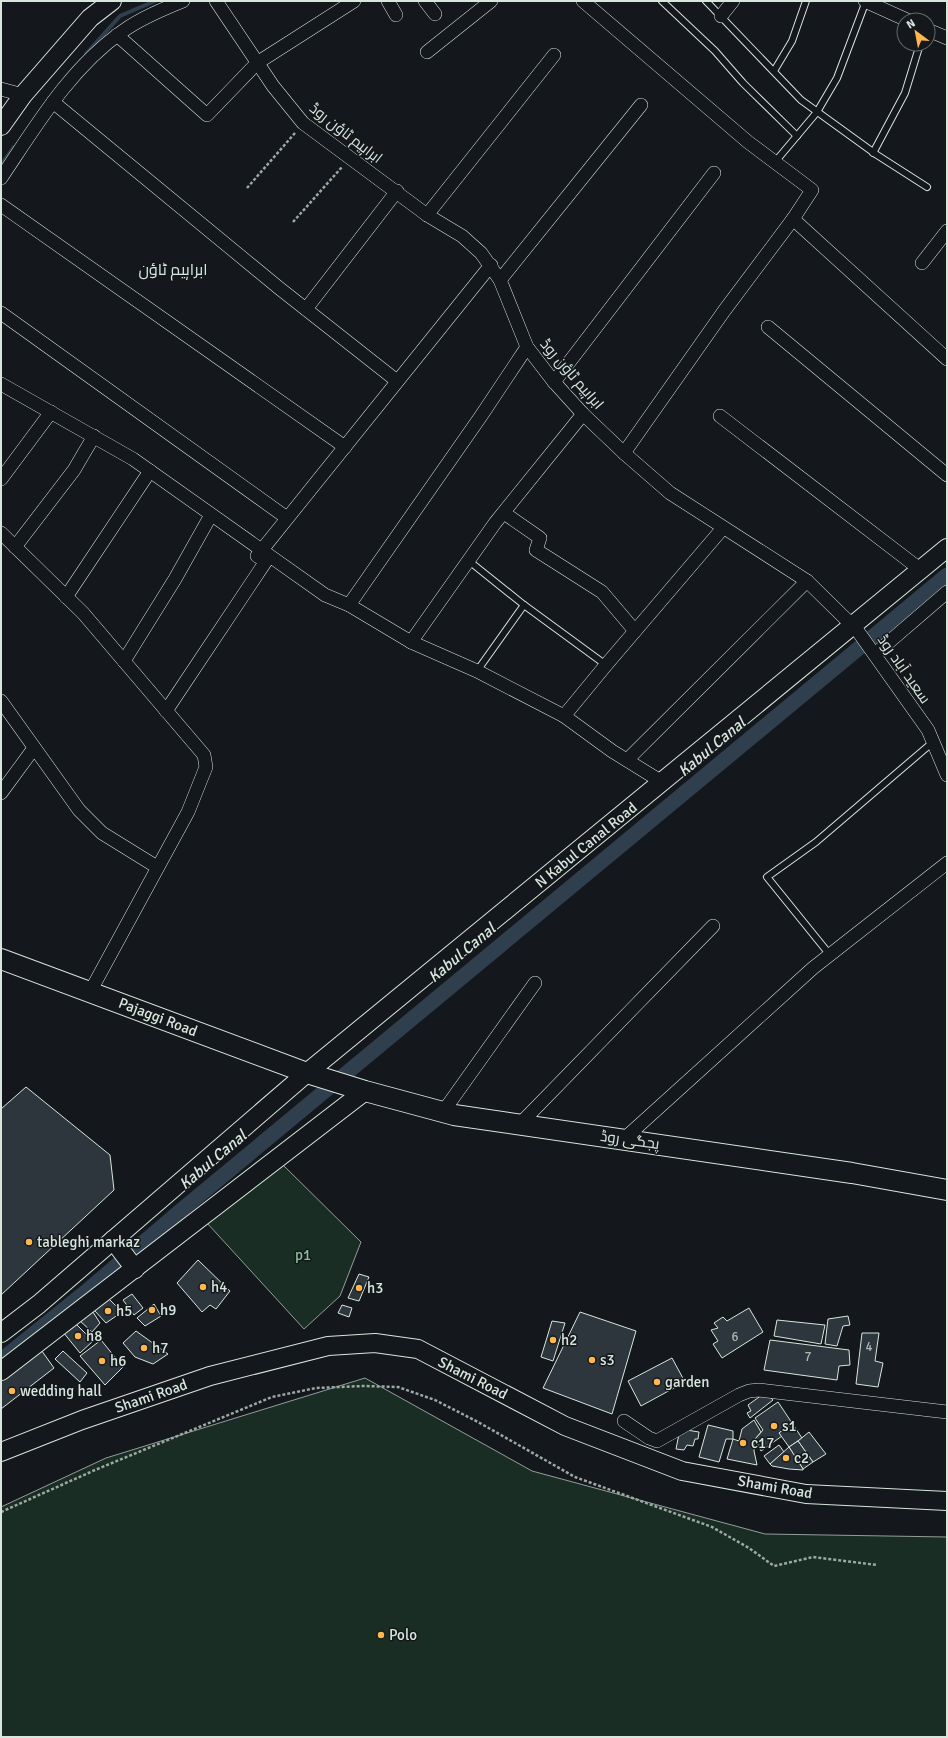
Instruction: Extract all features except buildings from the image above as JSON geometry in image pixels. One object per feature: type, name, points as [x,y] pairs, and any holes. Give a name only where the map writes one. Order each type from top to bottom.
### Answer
[{"type":"main road","points":[[1,126],[22,95],[90,18],[112,1]]},
{"type":"main road","name":"N Kabul Canal Road","points":[[1,1332],[39,1304],[115,1243],[313,1071],[662,782],[855,628],[947,548]]},
{"type":"main road","name":"Pajaggi Road","points":[[1,959],[313,1071]]},
{"type":"main road","name":"پجگی روڈ","points":[[313,1071],[358,1089],[443,1112],[852,1173],[947,1190]]},
{"type":"main road","points":[[1,1371],[132,1265],[358,1089]]},
{"type":"main road","points":[[115,1243],[132,1265]]},
{"type":"main road","name":"Shami Road","points":[[1,1452],[82,1420],[210,1376],[328,1346],[375,1343],[418,1350],[565,1426],[682,1471],[806,1494],[947,1501]]},
{"type":"street","points":[[1,178],[53,102],[80,68],[117,35],[139,20],[183,1]]},
{"type":"street","name":"ابراہیم ٹاؤن روڈ","points":[[216,1],[273,86],[303,122],[427,215],[462,236],[481,253],[491,265],[500,280],[527,346],[554,382],[583,414],[624,453],[670,493],[807,581],[855,628]]},
{"type":"street","points":[[117,35],[207,115],[257,63],[354,1]]},
{"type":"street","points":[[388,1],[396,14]]},
{"type":"street","points":[[425,1],[435,14]]},
{"type":"street","points":[[427,52],[491,1]]},
{"type":"street","points":[[583,1],[748,142],[812,190],[793,219],[724,311],[624,453]]},
{"type":"street","points":[[721,16],[733,1]]},
{"type":"street","points":[[866,1],[883,4],[896,13]]},
{"type":"street","points":[[936,33],[947,38]]},
{"type":"street","points":[[427,215],[554,55]]},
{"type":"street","points":[[1,89],[22,95]]},
{"type":"street","points":[[53,102],[306,309],[397,381]]},
{"type":"street","points":[[500,280],[641,105]]},
{"type":"street","points":[[554,382],[714,173]]},
{"type":"street","points":[[306,309],[396,191]]},
{"type":"street","points":[[1,205],[345,446]]},
{"type":"street","points":[[793,219],[947,360]]},
{"type":"street","points":[[922,263],[947,231]]},
{"type":"street","points":[[166,711],[266,561],[257,556],[491,265]]},
{"type":"street","points":[[1,313],[287,518]]},
{"type":"street","points":[[768,327],[947,475]]},
{"type":"street","points":[[349,605],[481,416],[527,346]]},
{"type":"street","points":[[1,384],[133,459],[325,595],[349,605],[412,642],[477,670],[564,716],[627,760],[662,782]]},
{"type":"street","points":[[1,479],[51,412]]},
{"type":"street","points":[[412,642],[504,513],[583,414]]},
{"type":"street","points":[[720,416],[921,570]]},
{"type":"street","points":[[15,547],[74,470],[94,436]]},
{"type":"street","points":[[66,597],[150,471]]},
{"type":"street","points":[[504,513],[540,538],[536,550],[602,592],[635,630]]},
{"type":"street","points":[[124,661],[175,579],[211,515]]},
{"type":"street","points":[[564,716],[635,630],[723,528]]},
{"type":"street","points":[[1,533],[83,613],[204,755],[206,767],[188,812],[90,992]]},
{"type":"street","points":[[627,760],[807,581]]},
{"type":"street","points":[[875,654],[947,592]]},
{"type":"street","name":"سعید آباد روڈ","points":[[855,628],[928,730],[947,775]]},
{"type":"street","points":[[1,701],[79,810],[102,833],[157,867]]},
{"type":"street","points":[[1,793],[34,748]]},
{"type":"street","points":[[624,1140],[813,968],[947,863]]},
{"type":"street","points":[[520,1124],[713,926]]},
{"type":"street","points":[[443,1112],[534,983]]},
{"type":"street","points":[[624,1421],[649,1438],[657,1440],[739,1395],[749,1391],[759,1390],[947,1412]]},
{"type":"lane","points":[[662,1],[715,51],[743,83],[797,136]]},
{"type":"lane","points":[[706,1],[801,100],[873,153],[927,187]]},
{"type":"lane","points":[[774,71],[792,41],[806,1]]},
{"type":"lane","points":[[775,162],[818,112],[836,78],[866,1]]},
{"type":"lane","points":[[873,153],[905,93],[918,52]]},
{"type":"lane","points":[[469,561],[524,605],[606,665]]},
{"type":"lane","points":[[477,670],[524,605]]},
{"type":"lane","points":[[830,954],[767,877],[816,842],[933,742]]},
{"type":"path","points":[[247,188],[303,122]]},
{"type":"path","points":[[293,222],[351,157]]},
{"type":"path","points":[[1,1512],[95,1470],[272,1397],[316,1388],[363,1386],[398,1387],[435,1400],[478,1422],[575,1477],[712,1527],[749,1548],[774,1566],[813,1557],[877,1565]]},
{"type":"green space","name":"p1","points":[[282,1164],[361,1242],[340,1296],[304,1329],[207,1223]]},
{"type":"green space","name":"Polo","points":[[365,1378],[532,1471],[765,1534],[947,1537],[947,1737],[1,1737],[1,1507],[106,1458]]},
{"type":"waterway","points":[[86,54],[120,16],[155,1]]},
{"type":"waterway","points":[[1,165],[14,147]]},
{"type":"waterway","name":"Kabul Canal","points":[[1,1360],[89,1289],[179,1212],[947,575]]},
{"type":"place","name":"tableghi markaz","points":[[29,1242]]},
{"type":"place","name":"h4","points":[[203,1287]]},
{"type":"place","name":"h3","points":[[359,1288]]},
{"type":"place","name":"h9","points":[[152,1310]]},
{"type":"place","name":"h5","points":[[108,1311]]},
{"type":"place","name":"h8","points":[[78,1336]]},
{"type":"place","name":"h2","points":[[553,1340]]},
{"type":"place","name":"h7","points":[[144,1348]]},
{"type":"place","name":"s3","points":[[592,1360]]},
{"type":"place","name":"h6","points":[[102,1361]]},
{"type":"place","name":"garden","points":[[657,1382]]},
{"type":"place","name":"wedding hall","points":[[12,1391]]},
{"type":"place","name":"s1","points":[[774,1426]]},
{"type":"place","name":"c17","points":[[743,1443]]},
{"type":"place","name":"c2","points":[[786,1458]]},
{"type":"place","name":"Polo","points":[[381,1635]]},
{"type":"district","name":"ابراہیم ٹاؤن","points":[[173,270]]}]
